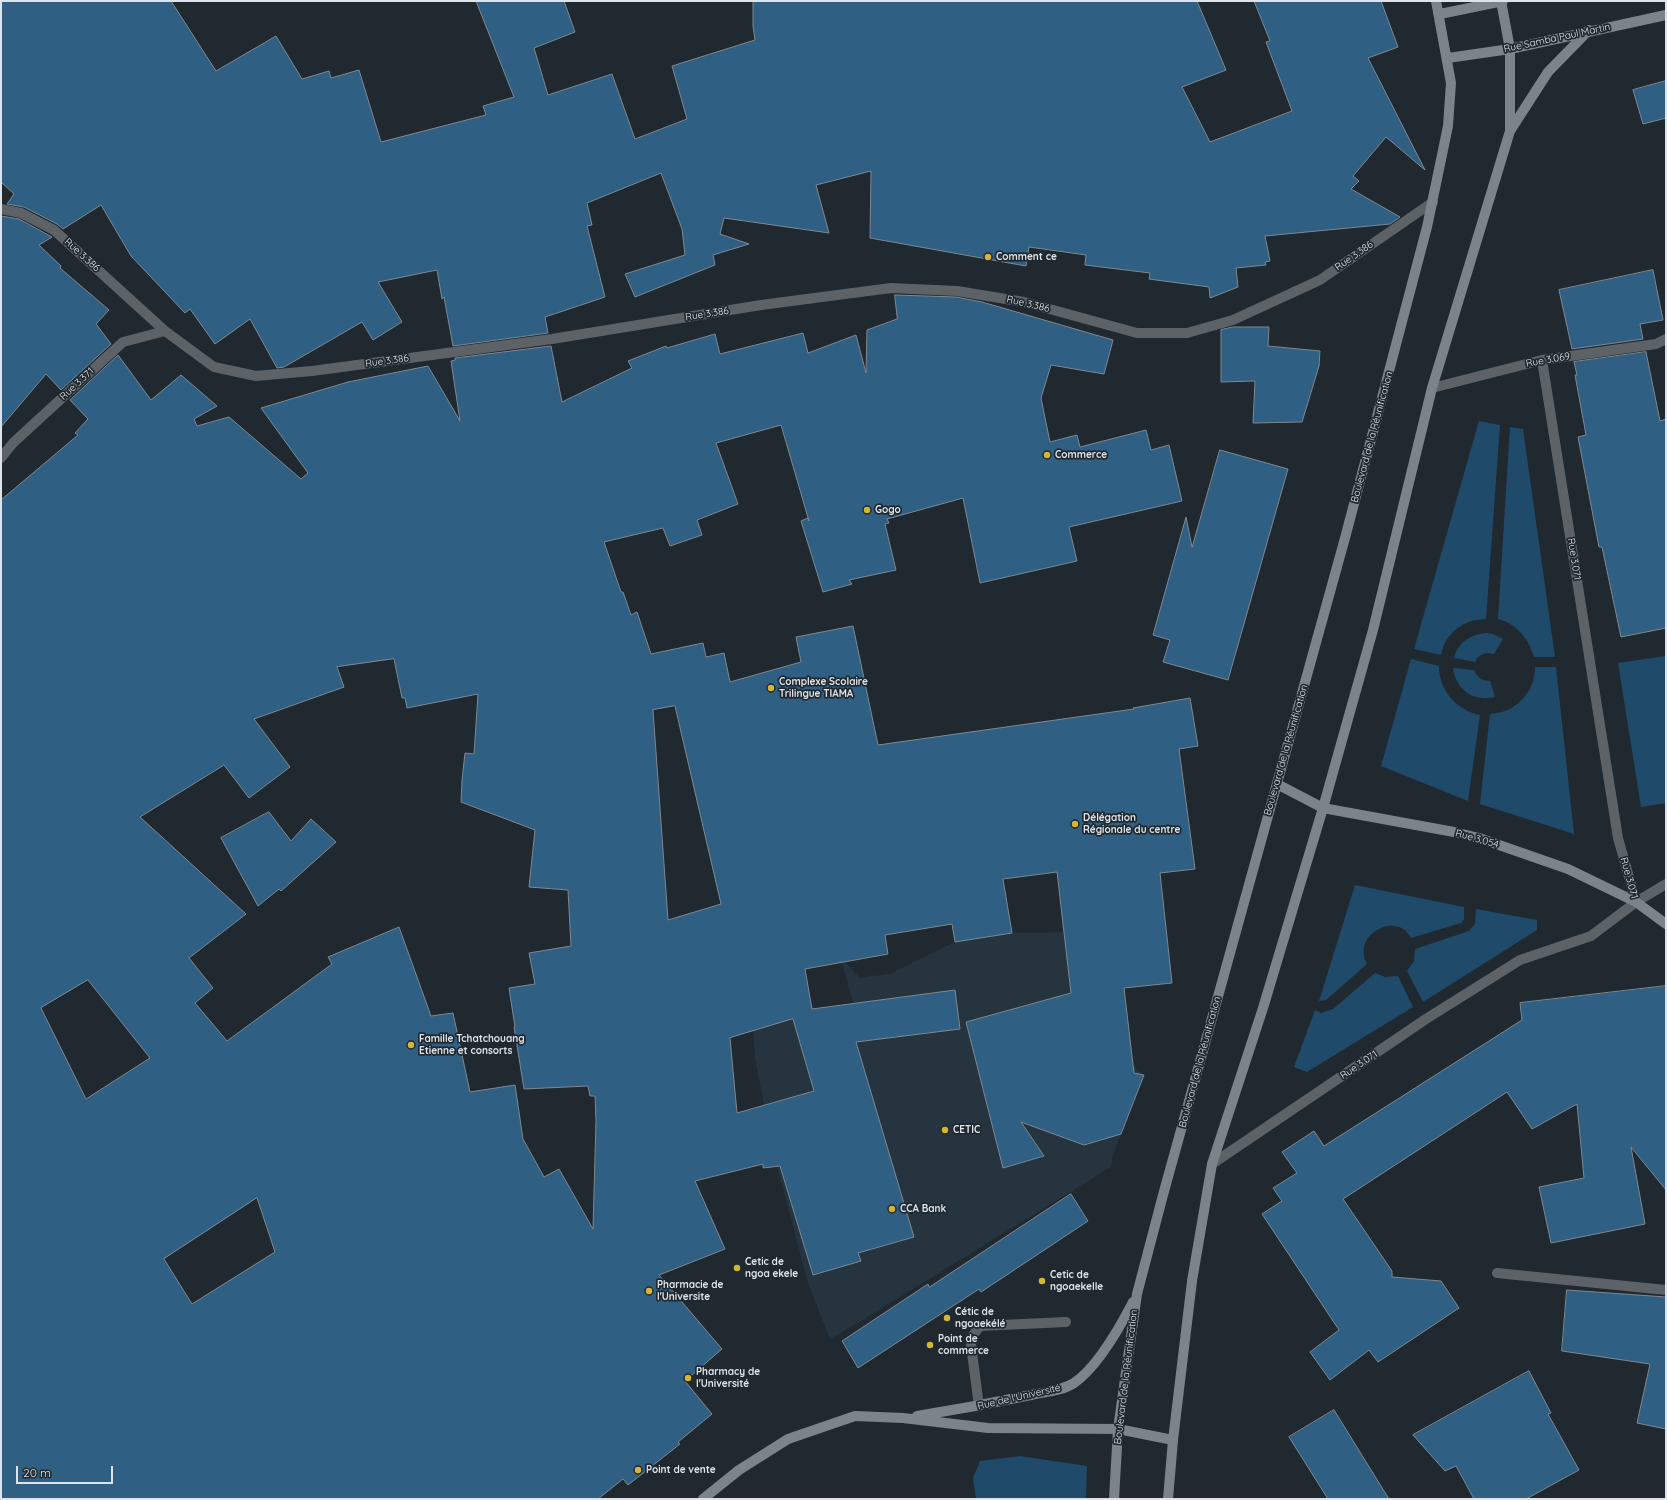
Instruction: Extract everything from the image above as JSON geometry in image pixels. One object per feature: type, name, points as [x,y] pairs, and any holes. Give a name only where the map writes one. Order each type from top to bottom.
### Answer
[{"type":"main road","name":"Boulevard de la Réunification","points":[[1114,1499],[1118,1429],[1136,1294],[1347,531],[1433,202],[1448,126],[1451,83],[1440,14],[1436,1]]},
{"type":"main road","points":[[1440,14],[1502,1],[1510,49],[1510,131]]},
{"type":"main road","name":"Rue Samba Paul Martin","points":[[1448,58],[1510,49],[1589,30],[1666,15]]},
{"type":"main road","points":[[1168,1499],[1173,1440],[1192,1281],[1212,1164],[1264,1008],[1323,808],[1373,630],[1432,388],[1510,131],[1548,72],[1589,30]]},
{"type":"main road","name":"Rue 3.054","points":[[1277,784],[1323,808],[1479,838],[1568,868],[1636,902],[1666,924]]},
{"type":"main road","name":"Rue de l'Université","points":[[903,1418],[979,1406],[1054,1390],[1074,1383],[1088,1371],[1103,1351],[1123,1321],[1136,1294]]},
{"type":"main road","name":"Rue de l'Université","points":[[703,1499],[739,1470],[788,1439],[855,1416],[903,1418],[988,1428],[1118,1429],[1173,1440]]},
{"type":"street","name":"Rue 3.386","points":[[1,209],[21,214],[54,230],[165,331],[214,368],[256,376],[312,371],[552,339],[761,305],[891,288],[957,291],[1024,302],[1137,333],[1187,333],[1233,320],[1320,280],[1433,202]]},
{"type":"street","name":"Rue 3.371","points":[[1,458],[13,443],[123,342],[165,331]]},
{"type":"street","name":"Rue 3.069","points":[[1432,388],[1542,360],[1656,344],[1666,339]]},
{"type":"street","name":"Rue 3.071","points":[[1212,1164],[1426,1019],[1520,960],[1591,936],[1636,902],[1618,838],[1542,360]]},
{"type":"street","points":[[1636,902],[1666,884]]},
{"type":"street","points":[[1497,1273],[1666,1290]]},
{"type":"street","points":[[979,1406],[971,1345],[973,1335],[980,1326],[1066,1322]]},
{"type":"shaded area","points":[[1479,421],[1500,425],[1486,619],[1470,622],[1457,629],[1447,640],[1441,655],[1414,649]]},
{"type":"shaded area","points":[[1510,427],[1523,429],[1555,657],[1534,657],[1529,644],[1521,633],[1511,624],[1498,619]]},
{"type":"shaded area","points":[[1487,633],[1503,639],[1494,654],[1483,654],[1478,657],[1475,662],[1454,658],[1462,643],[1476,635]]},
{"type":"shaded area","points":[[1666,656],[1666,803],[1641,807],[1618,663]]},
{"type":"shaded area","points":[[1411,659],[1439,666],[1442,683],[1450,698],[1463,709],[1480,715],[1468,801],[1381,766]]},
{"type":"shaded area","points":[[1535,667],[1556,667],[1574,834],[1480,804],[1490,714],[1508,710],[1522,700],[1531,685]]},
{"type":"shaded area","points":[[1453,668],[1474,670],[1480,678],[1490,681],[1495,697],[1480,698],[1467,693],[1458,683]]},
{"type":"shaded area","points":[[1355,885],[1464,907],[1464,919],[1461,923],[1411,938],[1404,930],[1396,926],[1387,926],[1378,930],[1370,936],[1365,944],[1364,953],[1367,964],[1326,1000],[1319,1001]]},
{"type":"shaded area","points":[[1476,909],[1537,920],[1537,930],[1423,1002],[1407,971],[1414,961],[1415,949],[1469,931],[1475,924]]},
{"type":"shaded area","name":"CETIC","points":[[1061,910],[1132,1062],[1142,1075],[1142,1080],[1113,1155],[1111,1167],[830,1339],[808,1283],[761,1106],[764,1104],[755,1058],[753,1031],[793,1019],[861,1033],[841,958],[860,978],[889,974],[955,942],[1012,933],[1064,932]]},
{"type":"shaded area","points":[[1375,973],[1385,977],[1398,976],[1413,1007],[1307,1072],[1294,1067],[1315,1010],[1321,1013],[1333,1009]]},
{"type":"shaded area","points":[[1020,1456],[1087,1466],[1086,1499],[976,1499],[973,1478],[980,1461]]},
{"type":"building","points":[[1,1],[171,1],[216,71],[276,36],[302,79],[329,71],[331,78],[359,70],[381,142],[486,115],[483,106],[514,97],[476,1],[564,1],[575,32],[534,48],[548,95],[612,74],[635,139],[687,119],[672,66],[755,40],[753,26],[753,1],[1197,1],[1226,70],[1182,87],[1210,142],[1292,111],[1266,42],[1270,41],[1254,1],[1381,1],[1398,47],[1368,58],[1425,170],[1386,137],[1353,176],[1359,181],[1351,189],[1400,217],[1390,224],[1265,236],[1270,261],[1265,262],[1266,265],[1236,268],[1238,287],[1210,298],[1209,287],[1149,279],[1150,273],[1085,265],[1086,255],[1029,247],[1026,266],[870,238],[871,171],[816,185],[829,233],[724,218],[720,234],[749,244],[713,255],[715,265],[635,297],[625,274],[685,255],[682,229],[661,173],[587,203],[592,225],[587,226],[605,297],[545,317],[548,333],[453,346],[444,297],[442,299],[437,270],[378,282],[402,322],[373,340],[362,322],[284,367],[277,368],[250,319],[215,344],[190,309],[185,313],[131,256],[101,205],[63,229],[57,224],[24,207],[7,204],[14,194],[1,182]]},
{"type":"building","points":[[1666,81],[1666,118],[1643,124],[1633,90]]},
{"type":"building","points":[[1,216],[19,219],[52,237],[39,245],[61,266],[60,268],[109,310],[96,324],[111,344],[61,390],[46,374],[1,427]]},
{"type":"building","points":[[1653,270],[1663,320],[1640,324],[1643,339],[1572,349],[1559,290]]},
{"type":"building","points":[[895,295],[956,297],[982,302],[1113,340],[1104,374],[1051,365],[1041,398],[1050,442],[1077,435],[1080,447],[1146,430],[1151,450],[1169,445],[1182,501],[1069,527],[1077,561],[980,583],[963,498],[887,519],[889,523],[885,524],[896,570],[849,580],[852,584],[823,592],[801,521],[808,518],[809,521],[781,425],[716,443],[738,504],[697,520],[702,535],[670,546],[663,528],[604,542],[621,592],[623,592],[631,615],[637,612],[651,654],[703,643],[706,657],[724,653],[730,682],[801,662],[796,637],[853,626],[878,745],[1134,709],[1133,708],[1190,698],[1198,746],[1179,749],[1195,869],[1160,873],[1172,983],[1124,988],[1134,1073],[1144,1075],[1121,1134],[1084,1145],[1021,1122],[1044,1156],[1003,1168],[966,1022],[1071,993],[1057,872],[1003,879],[1012,933],[955,942],[952,924],[885,935],[888,954],[805,969],[812,1009],[955,990],[960,1029],[856,1042],[914,1237],[858,1253],[861,1261],[813,1275],[780,1166],[763,1168],[763,1164],[695,1181],[725,1249],[659,1275],[722,1349],[685,1381],[712,1414],[678,1442],[680,1444],[628,1485],[623,1479],[598,1499],[1,1499],[1,500],[78,435],[75,433],[88,419],[70,400],[118,355],[151,400],[181,375],[217,406],[194,419],[197,426],[229,417],[301,479],[308,473],[261,408],[348,382],[428,366],[460,421],[451,361],[455,360],[455,358],[551,346],[562,402],[632,368],[628,361],[666,346],[667,348],[715,334],[720,354],[803,333],[808,353],[856,335],[866,373],[867,330],[897,319]],"holes":[[[394,659],[402,698],[405,698],[407,708],[478,694],[474,754],[465,753],[461,802],[535,830],[529,887],[568,890],[571,946],[529,953],[535,984],[509,988],[524,1089],[588,1086],[590,1096],[595,1096],[596,1120],[593,1229],[559,1169],[544,1177],[523,1139],[515,1085],[470,1092],[453,1013],[431,1016],[399,927],[328,957],[332,964],[227,1041],[195,1003],[213,988],[189,958],[246,914],[140,817],[224,765],[249,798],[290,767],[254,719],[344,687],[337,667]],[[675,706],[721,904],[668,920],[653,710]],[[88,980],[150,1058],[86,1099],[41,1008]],[[793,1019],[814,1091],[737,1113],[730,1038]],[[257,1198],[275,1252],[192,1304],[164,1259]]]},
{"type":"building","points":[[1233,327],[1269,327],[1268,346],[1320,351],[1319,366],[1302,422],[1253,423],[1255,381],[1221,382],[1221,330]]},
{"type":"building","points":[[1646,352],[1660,421],[1666,419],[1666,628],[1621,637],[1602,547],[1599,547],[1578,437],[1586,435],[1574,362]]},
{"type":"building","points":[[1220,450],[1288,469],[1228,680],[1163,662],[1170,640],[1153,635],[1186,517],[1192,547]]},
{"type":"building","points":[[269,812],[291,841],[311,819],[336,842],[281,891],[279,889],[258,906],[221,838]]},
{"type":"building","points":[[1666,986],[1666,1190],[1631,1147],[1645,1224],[1551,1243],[1539,1187],[1584,1178],[1577,1104],[1532,1129],[1507,1092],[1343,1199],[1392,1271],[1392,1277],[1441,1281],[1459,1308],[1378,1362],[1369,1350],[1330,1380],[1310,1352],[1339,1330],[1262,1214],[1282,1201],[1273,1188],[1297,1173],[1282,1152],[1314,1131],[1324,1146],[1522,1020],[1520,1003]]},
{"type":"building","points":[[1071,1194],[1088,1221],[981,1292],[979,1289],[858,1368],[842,1341],[928,1284],[929,1287]]},
{"type":"building","points":[[1567,1290],[1666,1297],[1666,1429],[1637,1423],[1650,1364],[1562,1351]]},
{"type":"building","points":[[1529,1371],[1551,1413],[1548,1414],[1579,1470],[1526,1499],[1474,1499],[1456,1466],[1445,1471],[1413,1435]]},
{"type":"building","points":[[1334,1410],[1389,1499],[1328,1499],[1289,1437]]},
{"type":"place","name":"Comment ce","points":[[988,257]]},
{"type":"place","name":"Commerce","points":[[1047,455]]},
{"type":"place","name":"Gogo","points":[[867,510]]},
{"type":"place","name":"Complexe Scolaire Trilingue TIAMA","points":[[771,688]]},
{"type":"place","name":"Délégation Régionale du centre","points":[[1075,824]]},
{"type":"place","name":"Famille Tchatchouang Etienne et consorts","points":[[411,1045]]},
{"type":"place","name":"CETIC","points":[[945,1130]]},
{"type":"place","name":"CCA Bank","points":[[892,1209]]},
{"type":"place","name":"Cetic de ngoa ekele","points":[[737,1268]]},
{"type":"place","name":"Cetic de ngoaekelle","points":[[1042,1281]]},
{"type":"place","name":"Pharmacie de l'Universite","points":[[649,1291]]},
{"type":"place","name":"Cétic de ngoaekélé","points":[[947,1318]]},
{"type":"place","name":"Point de commerce","points":[[930,1345]]},
{"type":"place","name":"Pharmacy de l'Université","points":[[688,1378]]},
{"type":"place","name":"Point de vente","points":[[638,1470]]}]
